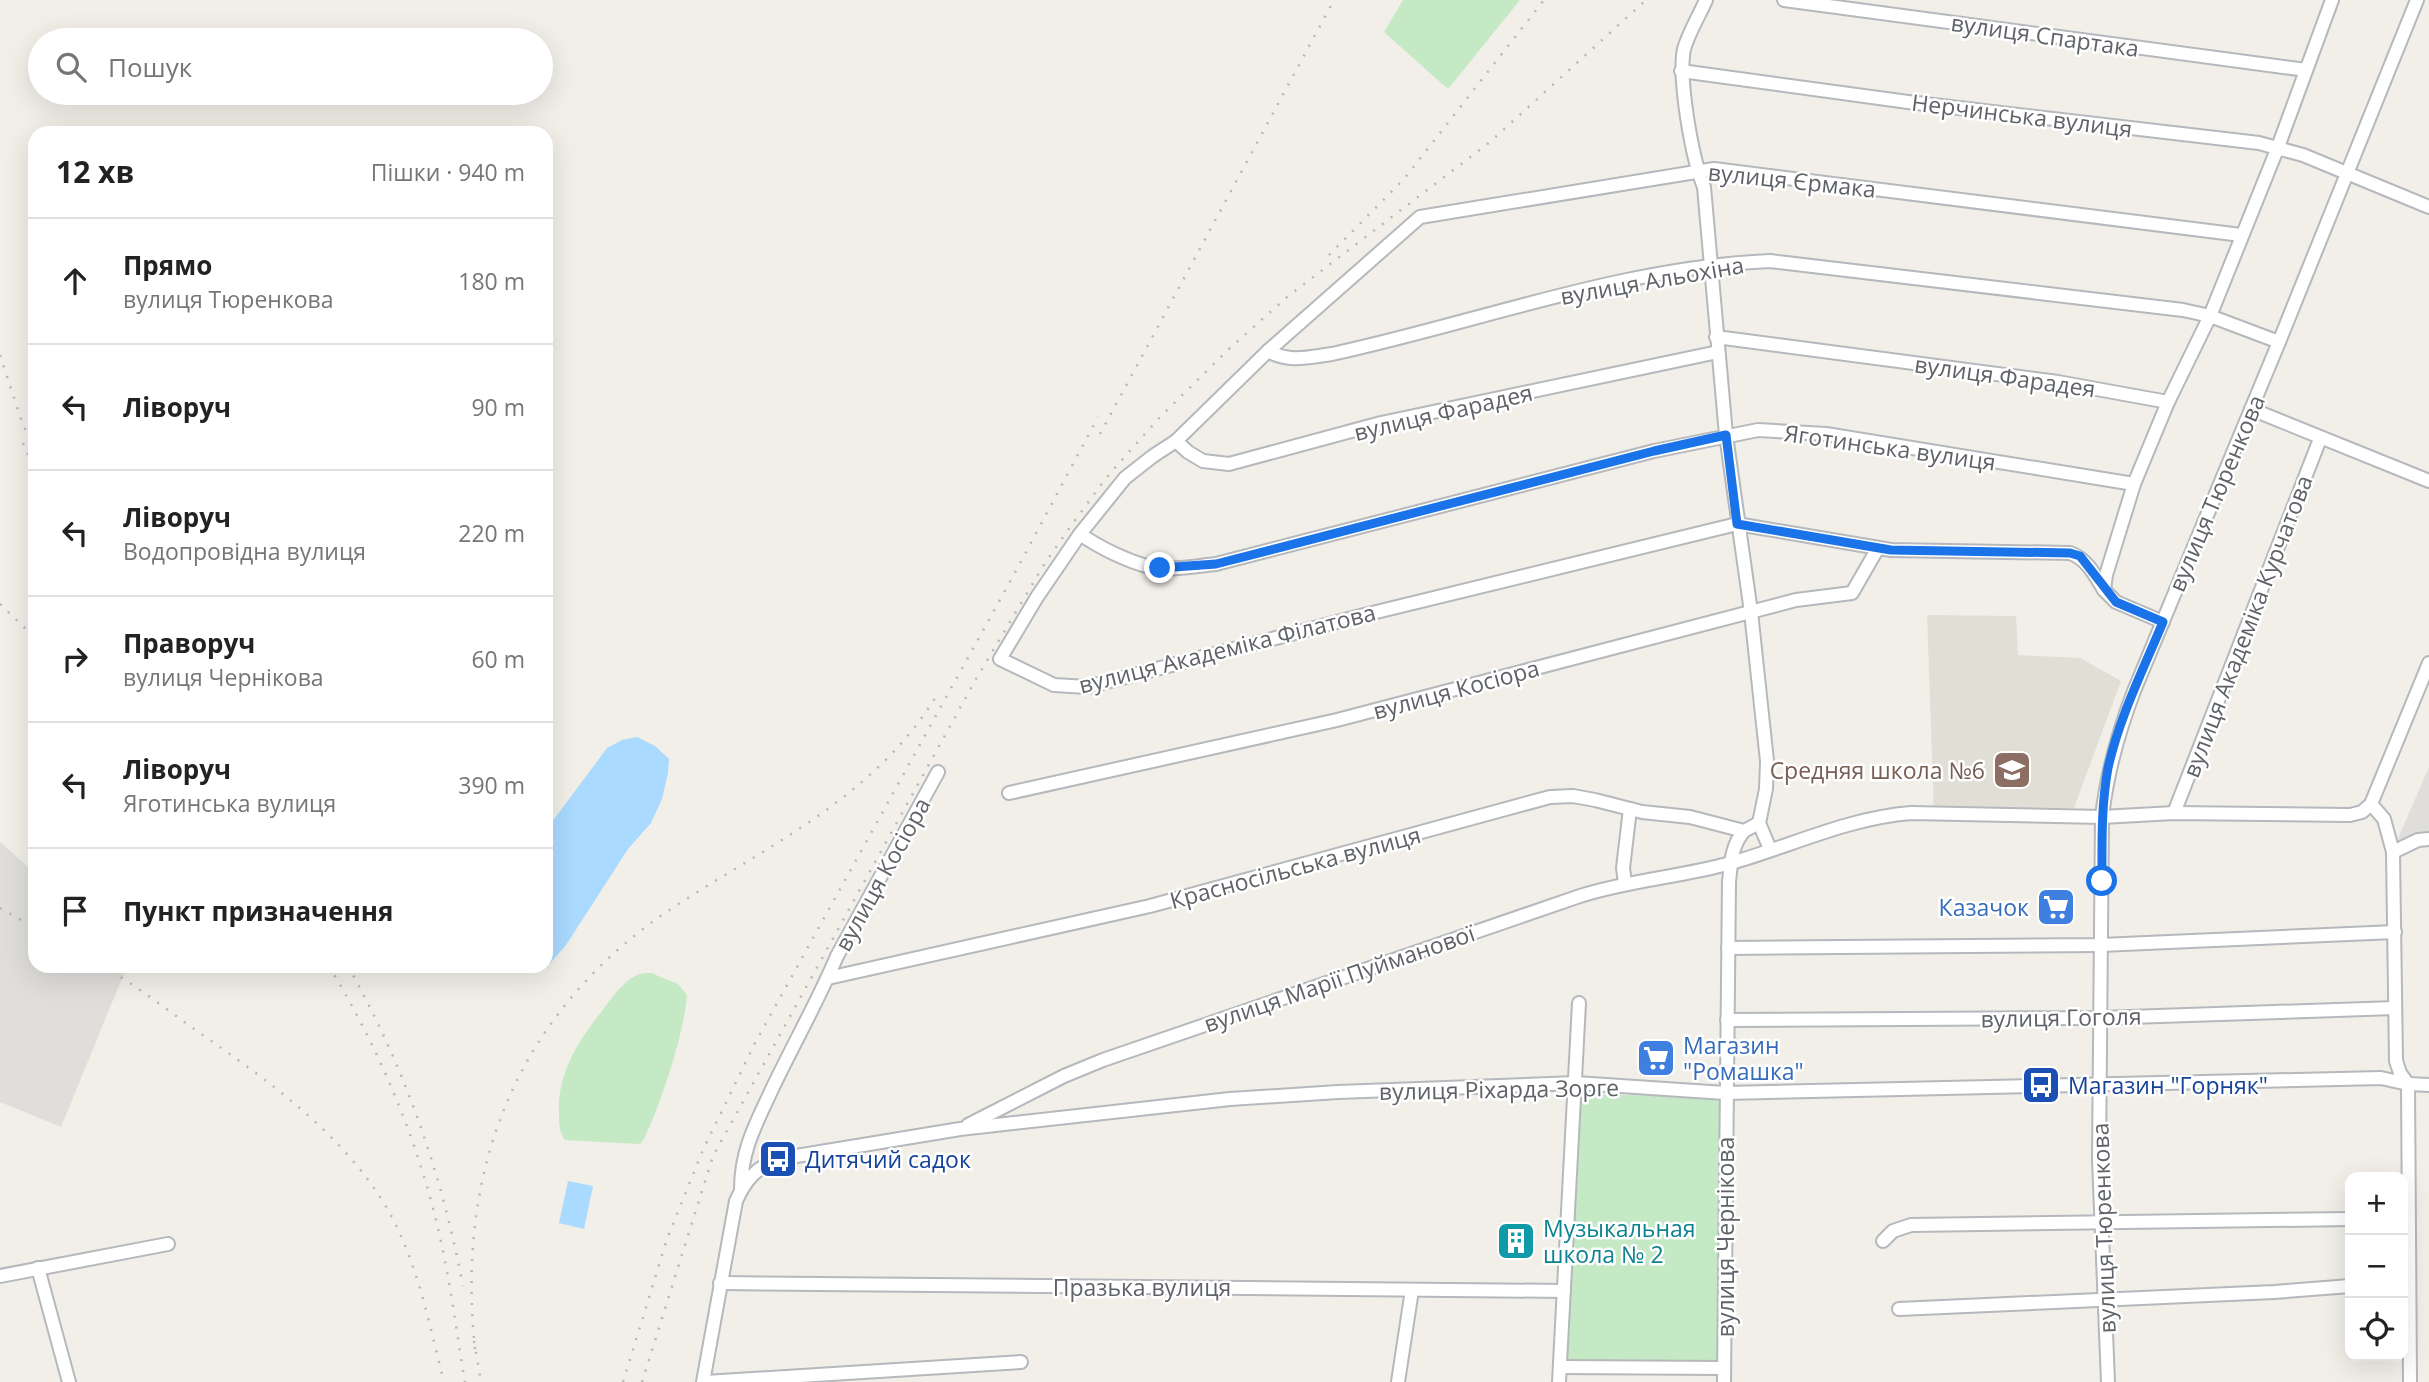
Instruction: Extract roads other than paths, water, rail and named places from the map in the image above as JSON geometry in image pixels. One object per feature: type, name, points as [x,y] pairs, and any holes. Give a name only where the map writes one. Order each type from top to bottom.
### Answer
[{"type":"street","points":[[1706,0],[1685,48],[1681,71],[1697,170],[1704,187],[1726,435],[1751,611],[1768,761],[1759,823],[1770,849]]},
{"type":"street","name":"вулиця Спартака","points":[[1784,0],[2306,70]]},
{"type":"street","points":[[2104,590],[2106,575],[2134,484],[2168,402],[2210,316],[2278,147],[2332,0]]},
{"type":"street","name":"вулиця Тюренкова","points":[[2108,1382],[2099,1084],[2102,817],[2108,769],[2120,727],[2163,622],[2279,342],[2353,175],[2413,1]]},
{"type":"street","name":"Нерчинська вулиця","points":[[1681,71],[1908,102],[2259,143],[2278,147],[2353,175],[2429,207]]},
{"type":"street","name":"вулиця Єрмака","points":[[1268,351],[1420,217],[1697,170],[1730,170],[2241,235]]},
{"type":"street","name":"вулиця Альохіна","points":[[1268,351],[1280,358],[1295,359],[1332,354],[1574,292],[1712,266],[1753,262],[1787,262],[2183,310],[2210,316],[2279,342]]},
{"type":"street","name":"вулиця Фарадея","points":[[1716,337],[2045,380],[2168,402]]},
{"type":"street","name":"вулиця Академіка Філатова","points":[[1268,351],[1176,441],[1125,478],[1080,534],[1037,597],[1000,659],[1054,685],[1087,687],[1364,615],[1737,524]]},
{"type":"street","name":"вулиця Фарадея","points":[[1176,441],[1203,461],[1229,464],[1381,423],[1718,352]]},
{"type":"street","points":[[2251,409],[2429,481]]},
{"type":"street","name":"Яготинська вулиця","points":[[1080,534],[1094,544],[1150,566],[1175,568],[1216,564],[1641,454],[1759,430],[1826,434],[2134,484]]},
{"type":"street","name":"вулиця Академіка Курчатова","points":[[2174,813],[2320,439]]},
{"type":"street","points":[[1737,524],[1878,548],[2056,551],[2080,556],[2116,602],[2163,622]]},
{"type":"street","name":"вулиця Косіора","points":[[1009,793],[1337,720],[1751,611],[1817,596],[1852,593],[1878,548]]},
{"type":"street","points":[[1731,863],[1887,815],[1938,813],[2102,817],[2174,813],[2350,816],[2362,812],[2371,804],[2429,663]]},
{"type":"street","name":"вулиця Косіора","points":[[704,1382],[733,1216],[744,1184],[741,1167],[750,1136],[828,978],[836,956],[938,772]]},
{"type":"street","name":"Красносільська вулиця","points":[[828,978],[1150,906],[1550,797],[1573,796],[1630,810],[1690,817],[1744,831]]},
{"type":"street","points":[[2371,804],[2384,819],[2393,852],[2396,1061],[2407,1084],[2406,1172]]},
{"type":"street","points":[[1625,883],[1623,868],[1630,810]]},
{"type":"street","points":[[1731,863],[1738,839],[1744,831],[1759,823]]},
{"type":"street","points":[[2393,852],[2418,840],[2429,839]]},
{"type":"street","name":"вулиця Марії Пуйманової","points":[[960,1129],[1064,1076],[1103,1060],[1580,896],[1625,883],[1731,863]]},
{"type":"street","name":"вулиця Чернікова","points":[[1724,1382],[1731,863]]},
{"type":"street","points":[[1728,948],[2101,945],[2395,932]]},
{"type":"street","points":[[1559,1382],[1579,1003]]},
{"type":"street","name":"вулиця Гоголя","points":[[1727,1020],[2100,1018],[2395,1008]]},
{"type":"street","points":[[2381,1078],[2396,1061]]},
{"type":"street","name":"вулиця Ріхарда Зорге","points":[[744,1184],[762,1166],[778,1159],[960,1129],[1230,1099],[1338,1092],[1576,1083],[1726,1093],[2381,1078],[2407,1084],[2429,1085]]},
{"type":"street","points":[[1883,1241],[1893,1231],[1910,1225],[2345,1219]]},
{"type":"street","points":[[0,1276],[168,1244]]},
{"type":"street","points":[[38,1268],[69,1382]]},
{"type":"street","name":"Празька вулиця","points":[[720,1283],[1564,1291]]},
{"type":"street","points":[[1899,1309],[2345,1286]]},
{"type":"street","points":[[1398,1382],[1412,1290]]},
{"type":"street","points":[[2406,1298],[2410,1382]]},
{"type":"street","points":[[704,1382],[1020,1362]]},
{"type":"street","points":[[1560,1367],[1724,1368]]},
{"type":"water","points":[[637,737],[655,746],[669,759],[662,799],[651,823],[628,849],[566,945],[553,960],[553,821],[607,748],[622,740]]},
{"type":"water","points":[[568,1181],[593,1186],[584,1229],[559,1223]]},
{"type":"railway","points":[[1100,434],[1334,0]]},
{"type":"railway","points":[[1329,255],[1404,179],[1544,0]]},
{"type":"railway","points":[[642,1382],[713,1156],[976,679],[1045,563],[1073,523],[1106,478],[1160,417],[1229,349],[1287,297],[1490,142],[1646,0]]},
{"type":"railway","points":[[0,355],[28,436]]},
{"type":"railway","points":[[623,1382],[667,1239],[702,1152],[755,1043],[1098,417]]},
{"type":"railway","points":[[23,443],[28,455]]},
{"type":"railway","points":[[0,604],[28,631]]},
{"type":"railway","points":[[475,1349],[472,1281],[476,1215],[489,1153],[510,1094],[540,1040],[578,990],[625,944],[680,903],[787,837],[854,789],[912,730],[937,695]]},
{"type":"railway","points":[[0,908],[28,924]]},
{"type":"railway","points":[[114,973],[273,1086],[348,1155],[388,1210],[407,1251],[422,1294],[444,1382]]},
{"type":"railway","points":[[333,973],[385,1072],[414,1146],[437,1222],[465,1382]]},
{"type":"railway","points":[[352,973],[387,1043],[419,1121],[444,1202],[463,1286]]},
{"type":"railway","points":[[474,1341],[481,1382]]},
{"type":"place","name":"Средняя школа №6","points":[[2012,770]]},
{"type":"place","name":"Казачок","points":[[2056,907]]},
{"type":"place","name":"Магазин \"Ромашка\"","points":[[1656,1058]]},
{"type":"place","name":"Магазин \"Горняк\"","points":[[2041,1085]]},
{"type":"place","name":"Дитячий садок","points":[[778,1159]]},
{"type":"place","name":"Музыкальная школа № 2","points":[[1516,1241]]}]
